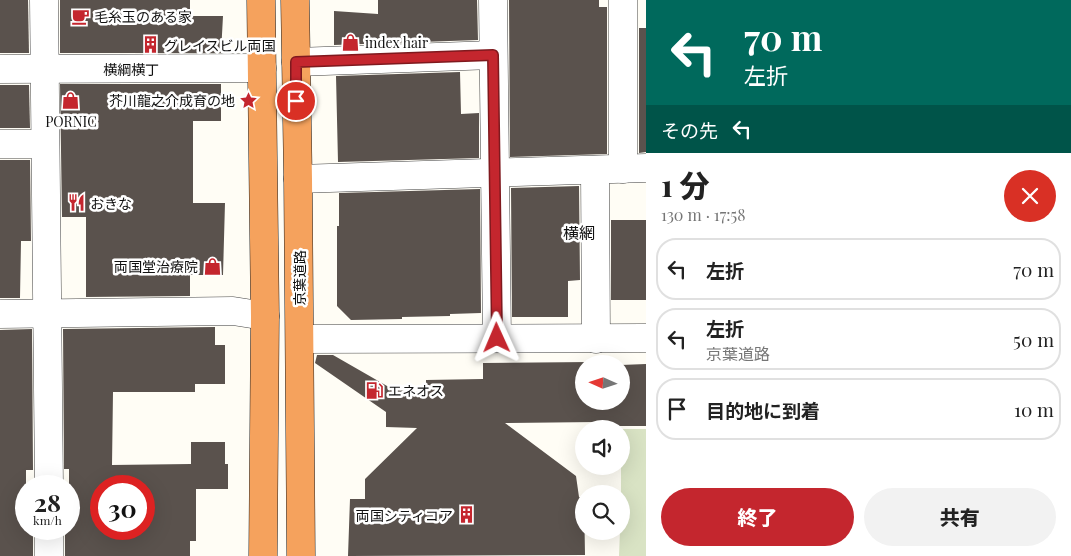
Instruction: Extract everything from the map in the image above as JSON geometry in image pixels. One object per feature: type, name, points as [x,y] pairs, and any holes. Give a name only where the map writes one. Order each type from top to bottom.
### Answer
[{"type":"highway","points":[[261,0],[265,316],[263,556]]},
{"type":"highway","name":"京葉道路","points":[[295,0],[300,339],[300,556]]},
{"type":"street","points":[[44,0],[49,475]]},
{"type":"street","points":[[493,0],[497,338]]},
{"type":"street","points":[[298,179],[634,168],[623,0]]},
{"type":"street","points":[[296,62],[493,55]]},
{"type":"street","name":"横綱横丁","points":[[0,69],[262,68]]},
{"type":"street","points":[[0,144],[46,144]]},
{"type":"street","points":[[595,170],[596,339]]},
{"type":"street","points":[[0,314],[234,312],[265,316]]},
{"type":"street","points":[[300,339],[646,338]]},
{"type":"street","points":[[49,540],[50,556]]},
{"type":"green space","points":[[630,429],[646,429],[646,556],[619,556],[620,540],[630,540],[630,485],[621,485],[621,475],[630,475]]},
{"type":"building","points":[[0,0],[28,0],[29,53],[0,53]]},
{"type":"building","points":[[60,0],[190,0],[190,16],[223,16],[221,53],[60,53]]},
{"type":"building","points":[[378,0],[477,0],[478,40],[334,45],[334,11],[378,14]]},
{"type":"building","points":[[509,0],[599,0],[599,7],[607,7],[607,154],[510,157]]},
{"type":"building","points":[[639,28],[646,28],[646,152],[639,153]]},
{"type":"building","points":[[460,72],[461,114],[479,113],[479,158],[338,162],[336,76]]},
{"type":"building","points":[[60,84],[221,84],[221,121],[193,121],[193,203],[225,203],[223,275],[190,275],[190,296],[86,297],[86,217],[62,217]]},
{"type":"building","points":[[0,85],[29,85],[30,128],[0,128]]},
{"type":"building","points":[[0,160],[30,160],[31,241],[21,241],[20,298],[0,298]]},
{"type":"building","points":[[579,186],[580,280],[568,281],[568,317],[512,317],[511,188]]},
{"type":"building","points":[[480,189],[481,313],[402,317],[402,319],[351,320],[337,306],[339,193]]},
{"type":"building","points":[[611,220],[646,220],[646,300],[611,300]]},
{"type":"building","points":[[215,327],[215,345],[225,345],[225,384],[195,384],[195,392],[113,392],[112,465],[191,464],[191,442],[225,442],[225,464],[228,464],[228,489],[196,489],[196,541],[190,541],[190,556],[65,556],[65,540],[80,540],[80,475],[69,475],[69,469],[64,469],[63,329]]},
{"type":"building","points":[[32,329],[33,470],[26,470],[26,475],[15,475],[15,540],[33,540],[33,556],[0,556],[0,330]]},
{"type":"building","points":[[317,355],[333,355],[394,390],[426,392],[426,380],[483,379],[483,363],[575,362],[575,410],[630,410],[630,365],[646,364],[646,426],[630,426],[630,420],[505,423],[576,476],[575,540],[585,540],[585,555],[348,556],[350,499],[365,499],[365,479],[417,428],[386,427],[386,412],[315,363]]},
{"type":"place","name":"毛糸玉のある家","points":[[80,16]]},
{"type":"place","name":"index hair","points":[[351,42]]},
{"type":"place","name":"グレイスビル両国","points":[[150,45]]},
{"type":"place","name":"芥川龍之介成育の地","points":[[249,100]]},
{"type":"place","name":"PORNIC","points":[[71,101]]},
{"type":"place","name":"おきな","points":[[76,203]]},
{"type":"place","name":"両国堂治療院","points":[[212,266]]},
{"type":"place","name":"エネオス","points":[[374,390]]},
{"type":"place","name":"両国シティコア","points":[[467,515]]},
{"type":"district","name":"横網","points":[[579,232]]},
{"type":"route","points":[[296,101],[296,62],[493,55],[497,338]]}]
